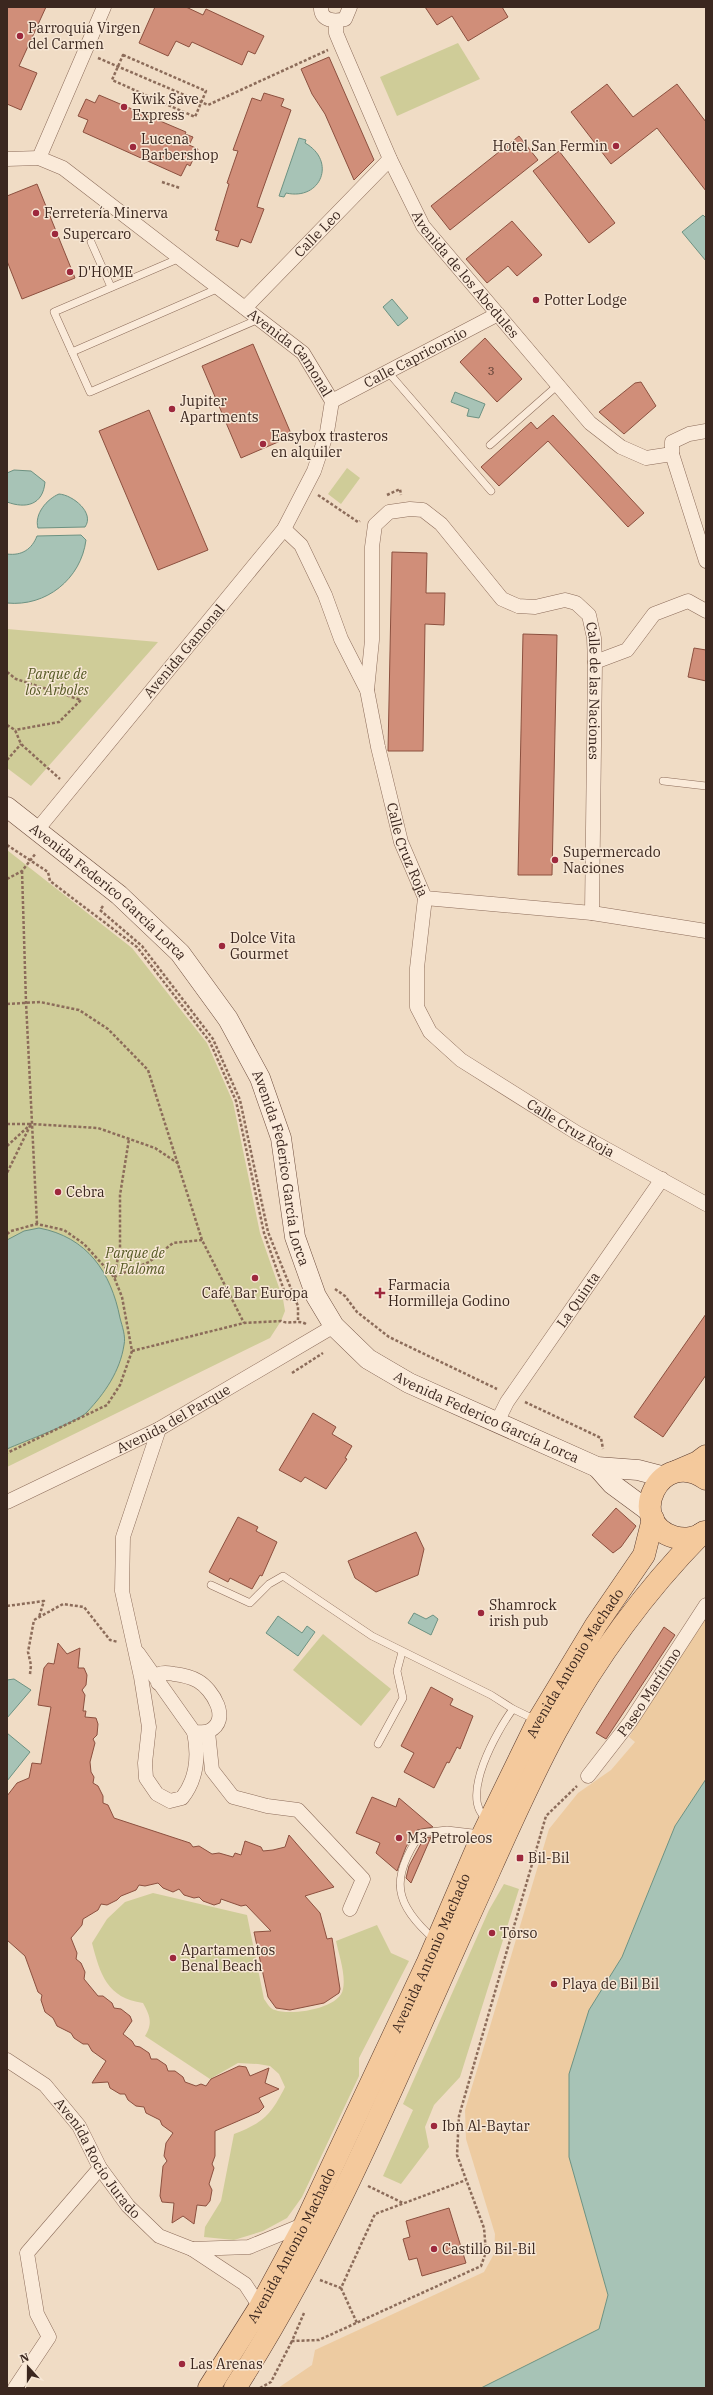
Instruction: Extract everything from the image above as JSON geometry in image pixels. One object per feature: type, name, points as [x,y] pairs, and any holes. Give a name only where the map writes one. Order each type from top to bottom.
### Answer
[{"type":"main road","points":[[664,1474],[698,1462],[706,1456]]},
{"type":"main road","points":[[664,1474],[689,1471],[706,1479]]},
{"type":"main road","name":"Avenida Antonio Machado","points":[[209,2388],[260,2307],[306,2224],[373,2082],[486,1827],[538,1721],[596,1625],[644,1555],[651,1516],[652,1492],[664,1474]]},
{"type":"main road","points":[[651,1516],[659,1529],[674,1537],[690,1538],[704,1532]]},
{"type":"main road","name":"Avenida Antonio Machado","points":[[235,2388],[268,2336],[299,2281],[390,2097],[506,1834],[556,1731],[615,1637],[656,1583],[704,1532]]},
{"type":"street","points":[[39,158],[104,7]]},
{"type":"street","points":[[321,7],[321,11],[326,19],[336,22],[345,19],[350,7]]},
{"type":"street","name":"Avenida de los Abedules","points":[[336,22],[336,33],[390,159],[424,226],[590,424],[621,447],[646,458],[672,454]]},
{"type":"street","name":"Avenida Gamonal","points":[[7,159],[39,158],[63,168],[303,353],[332,401],[327,432],[314,471],[284,529],[37,830]]},
{"type":"street","name":"Calle Leo","points":[[245,308],[390,159]]},
{"type":"street","name":"Calle Capricornio","points":[[332,401],[498,314]]},
{"type":"street","points":[[706,431],[689,434],[672,442],[672,454],[706,561]]},
{"type":"street","name":"Calle de las Naciones","points":[[367,690],[372,640],[372,547],[375,525],[389,512],[410,509],[423,510],[441,524],[502,599],[518,606],[535,608],[565,600],[576,603],[589,615],[594,638],[592,913]]},
{"type":"street","name":"Calle Cruz Roja","points":[[284,529],[300,545],[325,595],[340,639],[367,690],[378,746],[402,842],[425,898],[417,968],[417,1007],[430,1032],[461,1060],[577,1133],[706,1204]]},
{"type":"street","points":[[594,662],[627,650],[654,614],[688,601],[706,611]]},
{"type":"street","name":"Avenida Federico García Lorca","points":[[7,807],[119,895],[180,952],[228,1019],[260,1078],[281,1138],[295,1237],[314,1291],[334,1326],[368,1359],[409,1383],[597,1467]]},
{"type":"street","points":[[425,898],[592,913],[706,931]]},
{"type":"street","name":"La Quinta","points":[[497,1422],[511,1396],[662,1179]]},
{"type":"street","name":"Avenida del Parque","points":[[7,1502],[159,1429],[334,1326]]},
{"type":"street","points":[[132,1644],[158,1683],[194,1732],[196,1745],[196,1768],[192,1786],[182,1798],[170,1801],[157,1794],[146,1778],[145,1763],[149,1727],[141,1677],[132,1644],[122,1591],[123,1537],[159,1429]]},
{"type":"street","points":[[597,1467],[664,1474]]},
{"type":"street","points":[[597,1467],[612,1484],[651,1516]]},
{"type":"street","name":"Paseo Marítimo","points":[[588,1776],[630,1722],[706,1605]]},
{"type":"street","points":[[158,1683],[159,1674],[182,1675],[197,1680],[210,1689],[218,1704],[219,1718],[215,1727],[208,1732],[194,1732]]},
{"type":"street","points":[[208,1732],[212,1770],[233,1797],[267,1806],[298,1810],[363,1879],[350,1910]]},
{"type":"street","name":"Avenida Rocío Jurado","points":[[7,2060],[45,2085],[79,2126],[100,2168],[128,2206],[158,2236],[192,2249],[245,2284],[260,2307]]},
{"type":"street","points":[[15,2388],[49,2337],[37,2314],[27,2253],[100,2168]]},
{"type":"street","name":"Avenida Rocío Jurado","points":[[192,2249],[249,2247],[306,2224]]},
{"type":"lane","points":[[91,242],[111,287]]},
{"type":"lane","points":[[180,258],[54,312],[90,392],[260,319]]},
{"type":"lane","points":[[72,352],[219,288]]},
{"type":"lane","points":[[388,372],[491,491]]},
{"type":"lane","points":[[490,445],[558,385]]},
{"type":"lane","points":[[663,781],[706,786]]},
{"type":"lane","points":[[211,1585],[250,1603],[269,1584],[282,1576],[372,1636],[491,1695],[513,1709],[538,1721]]},
{"type":"lane","points":[[378,1744],[402,1698],[397,1671],[402,1652]]},
{"type":"lane","points":[[436,1941],[410,1915],[400,1894],[399,1882],[412,1847],[421,1833],[486,1827],[484,1817],[478,1803],[479,1775],[502,1723],[513,1709]]},
{"type":"path","points":[[84,53],[208,105],[310,57]]},
{"type":"path","points":[[123,55],[206,91],[195,116],[112,80],[118,66],[123,55]]},
{"type":"path","points":[[162,182],[180,188]]},
{"type":"path","points":[[306,487],[344,514]]},
{"type":"path","points":[[7,672],[16,679],[81,700],[59,722],[15,730]]},
{"type":"path","points":[[7,725],[15,730],[21,744],[71,789]]},
{"type":"path","points":[[7,760],[21,744]]},
{"type":"path","points":[[7,845],[48,872],[50,880],[137,947],[210,1042],[236,1101],[264,1233],[287,1298],[296,1301],[325,1286],[332,1288],[345,1296],[357,1312],[389,1337],[601,1438],[604,1452],[597,1467]]},
{"type":"path","points":[[7,879],[22,871],[37,853],[42,856]]},
{"type":"path","points":[[22,871],[31,1124],[37,1224]]},
{"type":"path","points":[[104,904],[100,910],[142,946],[213,1039],[240,1100],[268,1232],[296,1301],[298,1320]]},
{"type":"path","points":[[7,1004],[26,1002],[54,1004],[79,1010],[108,1029],[148,1070],[202,1240],[244,1323]]},
{"type":"path","points":[[7,1124],[98,1128],[155,1148],[179,1164]]},
{"type":"path","points":[[7,1146],[31,1124]]},
{"type":"path","points":[[7,1173],[31,1124]]},
{"type":"path","points":[[114,1277],[120,1248],[120,1195],[129,1139]]},
{"type":"path","points":[[7,1234],[11,1231],[37,1224],[64,1230],[84,1244],[114,1277],[122,1297],[132,1351],[120,1385],[107,1405],[7,1453]]},
{"type":"path","points":[[114,1277],[149,1262],[172,1243],[202,1240]]},
{"type":"path","points":[[132,1351],[244,1323],[281,1321],[286,1323],[298,1320],[310,1325],[316,1337]]},
{"type":"path","points":[[7,1606],[44,1601],[39,1617]]},
{"type":"path","points":[[30,1674],[31,1665],[28,1652],[31,1628],[34,1620],[64,1604],[84,1607],[110,1640],[132,1644]]},
{"type":"path","points":[[292,2341],[319,2340],[481,2266],[486,2252],[484,2228],[457,2155],[459,2116],[546,1816],[588,1776]]},
{"type":"path","points":[[350,2177],[403,2204]]},
{"type":"path","points":[[341,2288],[375,2214],[466,2180]]},
{"type":"path","points":[[317,2279],[341,2288],[357,2323]]},
{"type":"path","points":[[260,2388],[271,2382],[292,2341],[306,2309]]},
{"type":"green space","points":[[458,43],[480,79],[397,116],[380,77]]},
{"type":"green space","points":[[347,468],[360,478],[341,504],[328,494]]},
{"type":"green space","name":"Parque de los Arboles","points":[[7,629],[158,642],[31,786],[7,768]]},
{"type":"green space","name":"Parque de la Paloma","points":[[7,850],[132,948],[207,1043],[233,1102],[260,1233],[283,1299],[285,1311],[281,1321],[270,1338],[7,1467]]},
{"type":"green space","points":[[323,1634],[391,1689],[361,1726],[293,1670]]},
{"type":"green space","points":[[504,1884],[519,1889],[460,2077],[434,2105],[425,2127],[429,2147],[401,2184],[383,2176],[413,2110],[403,2104],[489,1910]]},
{"type":"green space","points":[[153,1893],[247,1915],[264,1999],[270,2007],[282,2012],[314,2009],[333,2002],[340,1996],[343,1989],[344,1978],[336,1941],[377,1925],[391,1953],[409,1961],[359,2058],[359,2076],[302,2197],[287,2218],[263,2231],[234,2240],[204,2237],[205,2227],[221,2201],[234,2134],[252,2126],[265,2117],[275,2105],[285,2087],[279,2074],[270,2066],[258,2064],[238,2063],[210,2079],[145,2036],[150,2020],[143,2003],[121,1996],[107,1983],[98,1965],[92,1943],[107,1919],[125,1902]]},
{"type":"sand","name":"Playa de Bil Bil","points":[[706,1617],[706,1779],[675,1826],[622,1957],[589,2010],[589,2226],[608,2295],[599,2329],[481,2388],[278,2388],[312,2365],[315,2350],[484,2272],[494,2254],[495,2234],[466,2139],[465,2110],[549,1829],[578,1793],[611,1770],[635,1742],[629,1737]]},
{"type":"shaded area","points":[[299,138],[306,140],[305,143],[315,151],[320,160],[322,169],[321,178],[316,185],[308,191],[298,194],[286,193],[284,197],[279,196]]},
{"type":"shaded area","points":[[703,215],[706,218],[706,261],[682,232]]},
{"type":"shaded area","points":[[392,299],[408,318],[398,326],[383,307]]},
{"type":"shaded area","points":[[455,392],[485,404],[479,418],[467,416],[469,409],[451,402]]},
{"type":"shaded area","points":[[14,470],[31,471],[45,482],[44,490],[37,500],[27,505],[7,502],[7,473]]},
{"type":"shaded area","points":[[59,494],[65,495],[76,501],[85,511],[87,522],[85,527],[38,528],[38,517],[42,508],[50,499]]},
{"type":"shaded area","points":[[81,535],[86,540],[83,554],[77,567],[59,588],[48,595],[35,600],[21,603],[7,603],[7,554],[17,554],[26,551],[35,541],[37,536]]},
{"type":"shaded area","points":[[39,1228],[71,1239],[94,1259],[103,1272],[116,1301],[124,1331],[124,1345],[119,1364],[111,1381],[87,1412],[73,1421],[7,1449],[7,1240],[24,1231]]},
{"type":"shaded area","points":[[414,1613],[426,1619],[433,1615],[438,1619],[431,1635],[408,1623]]},
{"type":"shaded area","points":[[278,1616],[302,1633],[307,1626],[315,1632],[298,1656],[266,1633]]},
{"type":"shaded area","points":[[14,1679],[31,1690],[7,1718],[7,1680]]},
{"type":"shaded area","points":[[7,1733],[30,1752],[7,1781]]},
{"type":"shaded area","points":[[706,1779],[706,2388],[481,2388],[599,2329],[608,2295],[569,2157],[569,2074],[589,2010],[622,1957],[675,1826]]},
{"type":"building","name":"Parroquia Virgen del Carmen","points":[[7,7],[46,7],[19,66],[37,73],[21,110],[7,104]]},
{"type":"building","points":[[155,7],[186,7],[203,15],[206,9],[264,36],[255,54],[248,51],[242,65],[192,42],[189,47],[176,41],[168,56],[139,43]]},
{"type":"building","points":[[425,7],[502,7],[508,17],[468,41],[452,16],[437,25]]},
{"type":"building","points":[[329,57],[374,160],[354,180],[325,114],[312,94],[301,69]]},
{"type":"building","name":"Hotel San Fermin","points":[[607,84],[633,117],[677,84],[706,122],[706,191],[657,128],[611,164],[571,112]]},
{"type":"building","points":[[264,93],[284,99],[281,106],[291,110],[259,200],[257,207],[264,209],[251,243],[241,239],[238,247],[216,240],[219,231],[215,230],[229,184],[227,183],[238,151],[233,150],[252,98],[261,101]]},
{"type":"building","points":[[99,95],[186,132],[185,134],[193,137],[189,145],[198,149],[190,166],[187,164],[181,176],[83,132],[88,120],[78,116],[86,99],[95,103]]},
{"type":"building","points":[[519,136],[538,160],[450,230],[431,206]]},
{"type":"building","points":[[559,151],[615,223],[589,243],[533,171]]},
{"type":"building","points":[[37,184],[75,278],[22,299],[7,261],[7,196]]},
{"type":"building","points":[[512,221],[542,255],[517,276],[508,266],[487,283],[466,259]]},
{"type":"building","points":[[485,338],[522,379],[497,402],[460,362]]},
{"type":"building","points":[[253,344],[292,436],[241,458],[202,366]]},
{"type":"building","points":[[641,382],[656,406],[624,434],[599,412],[635,383]]},
{"type":"building","points":[[149,410],[208,550],[158,570],[99,431]]},
{"type":"building","points":[[553,415],[644,513],[628,527],[548,441],[499,486],[481,467],[531,422],[537,429]]},
{"type":"building","points":[[392,552],[427,553],[426,593],[445,593],[444,625],[425,624],[423,751],[388,751]]},
{"type":"building","points":[[523,634],[557,635],[552,875],[518,875]]},
{"type":"building","points":[[694,648],[706,650],[706,681],[688,677]]},
{"type":"building","points":[[706,1314],[706,1375],[663,1437],[634,1417]]},
{"type":"building","points":[[313,1413],[336,1427],[332,1434],[352,1446],[345,1458],[347,1459],[326,1489],[305,1477],[301,1482],[279,1470]]},
{"type":"building","points":[[616,1508],[636,1526],[621,1547],[613,1553],[592,1535]]},
{"type":"building","points":[[238,1517],[258,1527],[256,1531],[277,1542],[262,1576],[260,1575],[252,1589],[230,1578],[228,1582],[209,1572]]},
{"type":"building","points":[[416,1532],[424,1549],[418,1575],[376,1592],[355,1578],[348,1561]]},
{"type":"building","points":[[664,1627],[675,1635],[606,1739],[596,1733]]},
{"type":"building","points":[[58,1643],[67,1654],[80,1648],[78,1668],[84,1668],[87,1675],[86,1685],[82,1690],[85,1695],[83,1711],[86,1711],[85,1717],[96,1718],[98,1724],[97,1735],[93,1739],[95,1743],[90,1762],[91,1772],[94,1777],[93,1783],[98,1786],[103,1796],[103,1803],[108,1805],[114,1818],[190,1843],[193,1847],[199,1846],[212,1854],[219,1853],[233,1857],[235,1853],[241,1855],[245,1841],[261,1847],[263,1851],[273,1850],[285,1847],[289,1835],[334,1887],[305,1896],[320,1913],[327,1939],[332,1938],[340,1989],[339,1993],[324,2003],[290,2010],[276,2008],[268,1997],[254,1932],[271,1931],[246,1905],[241,1906],[221,1899],[220,1903],[214,1905],[203,1901],[199,1897],[194,1898],[184,1895],[179,1889],[173,1892],[163,1888],[158,1883],[145,1886],[139,1885],[136,1890],[121,1896],[117,1900],[107,1905],[101,1904],[98,1910],[83,1919],[82,1925],[71,1938],[77,1953],[76,1959],[81,1963],[85,1972],[84,1979],[98,1996],[103,1996],[112,2003],[114,2008],[121,2009],[130,2016],[132,2021],[123,2034],[132,2041],[135,2046],[140,2047],[149,2053],[151,2059],[157,2059],[166,2065],[168,2071],[175,2071],[183,2077],[185,2082],[196,2086],[201,2084],[206,2086],[211,2079],[239,2066],[246,2067],[250,2076],[269,2068],[265,2083],[279,2089],[259,2098],[264,2107],[259,2112],[215,2131],[215,2156],[212,2164],[214,2168],[209,2184],[212,2190],[210,2201],[206,2206],[197,2205],[194,2224],[183,2216],[172,2223],[174,2203],[162,2202],[160,2196],[163,2166],[167,2161],[164,2156],[166,2143],[173,2133],[162,2125],[160,2120],[146,2113],[144,2107],[136,2106],[128,2100],[125,2094],[120,2094],[110,2088],[108,2082],[92,2083],[106,2061],[92,2051],[88,2044],[83,2044],[74,2038],[71,2033],[57,2026],[53,2018],[45,2012],[41,2000],[42,1995],[38,1992],[25,1956],[7,1940],[7,1796],[17,1783],[29,1778],[32,1763],[41,1764],[51,1707],[38,1705],[44,1668],[48,1663],[54,1664]]},
{"type":"building","points":[[431,1687],[453,1699],[450,1705],[473,1716],[460,1749],[457,1747],[449,1763],[447,1762],[434,1788],[404,1772],[414,1753],[401,1746]]},
{"type":"building","points":[[372,1797],[396,1807],[399,1798],[433,1827],[417,1830],[406,1847],[397,1871],[376,1853],[380,1843],[356,1833]]},
{"type":"building","points":[[431,1837],[411,1883],[406,1878],[409,1866],[424,1838]]},
{"type":"building","name":"Castillo Bil-Bil","points":[[449,2208],[466,2263],[422,2276],[417,2258],[409,2260],[403,2239],[410,2237],[406,2221]]},
{"type":"place","name":"Parroquia Virgen del Carmen","points":[[20,36]]},
{"type":"place","name":"Kwik Save Express","points":[[124,107]]},
{"type":"place","name":"Hotel San Fermin","points":[[616,146]]},
{"type":"place","name":"Lucena Barbershop","points":[[133,147]]},
{"type":"place","name":"Ferretería Minerva","points":[[36,213]]},
{"type":"place","name":"Supercaro","points":[[55,234]]},
{"type":"place","name":"D'HOME","points":[[70,272]]},
{"type":"place","name":"Potter Lodge","points":[[536,300]]},
{"type":"place","name":"Jupiter Apartments","points":[[172,409]]},
{"type":"place","name":"Easybox trasteros en alquiler","points":[[263,444]]},
{"type":"place","name":"Supermercado Naciones","points":[[555,860]]},
{"type":"place","name":"Dolce Vita Gourmet","points":[[222,946]]},
{"type":"place","name":"Cebra","points":[[58,1192]]},
{"type":"place","name":"Café Bar Europa","points":[[255,1278]]},
{"type":"place","name":"Farmacia Hormilleja Godino","points":[[380,1293]]},
{"type":"place","name":"Shamrock irish pub","points":[[481,1613]]},
{"type":"place","name":"M3 Petroleos","points":[[399,1838]]},
{"type":"place","name":"Bil-Bil","points":[[520,1858]]},
{"type":"place","name":"Torso","points":[[492,1933]]},
{"type":"place","name":"Apartamentos Benal Beach","points":[[173,1958]]},
{"type":"place","name":"Playa de Bil Bil","points":[[554,1984]]},
{"type":"place","name":"Ibn Al-Baytar","points":[[434,2126]]},
{"type":"place","name":"Castillo Bil-Bil","points":[[434,2249]]},
{"type":"place","name":"Las Arenas","points":[[182,2364]]}]
